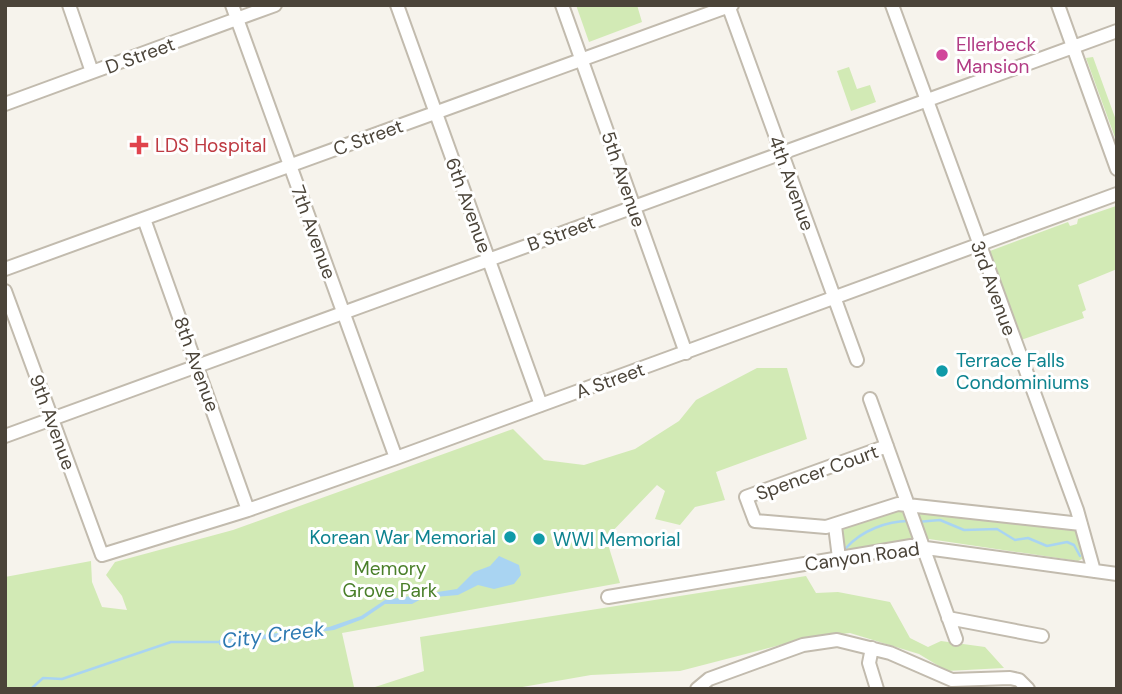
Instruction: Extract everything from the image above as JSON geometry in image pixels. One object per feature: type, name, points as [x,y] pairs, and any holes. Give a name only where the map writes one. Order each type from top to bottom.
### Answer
[{"type":"street","points":[[69,5],[92,72]]},
{"type":"street","name":"7th Avenue","points":[[232,5],[396,458]]},
{"type":"street","name":"D Street","points":[[5,104],[275,5]]},
{"type":"street","name":"6th Avenue","points":[[397,5],[541,405]]},
{"type":"street","name":"5th Avenue","points":[[562,5],[686,353]]},
{"type":"street","name":"3rd Avenue","points":[[892,5],[1081,524],[1094,571]]},
{"type":"street","points":[[1058,5],[1117,169]]},
{"type":"street","name":"C Street","points":[[5,269],[729,6]]},
{"type":"street","name":"4th Avenue","points":[[729,6],[857,360]]},
{"type":"street","name":"B Street","points":[[5,436],[1117,31]]},
{"type":"street","name":"A Street","points":[[100,554],[248,510],[396,458],[1117,194]]},
{"type":"street","name":"8th Avenue","points":[[145,219],[248,510]]},
{"type":"street","name":"9th Avenue","points":[[5,291],[100,554]]},
{"type":"street","points":[[870,399],[920,546],[956,639]]},
{"type":"street","name":"Spencer Court","points":[[835,526],[755,521],[746,497],[887,446]]},
{"type":"street","name":"Canyon Road","points":[[835,526],[894,505],[1081,524]]},
{"type":"street","points":[[835,526],[839,558]]},
{"type":"street","name":"Canyon Road","points":[[608,597],[920,546],[1117,574]]},
{"type":"street","points":[[948,618],[1042,636]]},
{"type":"street","points":[[697,689],[709,679],[810,643],[837,640],[872,648],[952,680],[1010,678],[1018,680],[1028,689]]},
{"type":"street","points":[[872,648],[869,663],[877,689]]},
{"type":"green space","points":[[576,5],[637,5],[642,22],[589,42]]},
{"type":"green space","points":[[1093,57],[1117,123],[1117,143],[1086,58]]},
{"type":"green space","points":[[849,67],[857,89],[870,85],[876,102],[851,111],[837,71]]},
{"type":"green space","points":[[1116,206],[1117,269],[1078,285],[1086,310],[1082,312],[1084,318],[1021,340],[990,251],[1068,222],[1070,226],[1077,224],[1078,219]]},
{"type":"green space","name":"Memory Grove Park","points":[[757,368],[787,368],[807,439],[716,472],[725,500],[695,507],[680,525],[655,519],[665,491],[657,485],[606,538],[620,583],[342,633],[354,687],[372,688],[424,671],[420,637],[806,576],[816,593],[838,592],[890,602],[910,638],[928,647],[941,641],[985,647],[1004,668],[947,671],[919,654],[850,633],[807,638],[680,671],[591,675],[511,689],[5,689],[5,577],[91,561],[92,582],[102,607],[127,610],[122,596],[106,575],[115,562],[233,530],[513,429],[544,460],[584,465],[635,449],[679,421],[696,400]]},
{"type":"green space","points":[[894,509],[1072,528],[1078,532],[1086,557],[1078,561],[929,539],[845,552],[841,534],[845,527]]},
{"type":"water","points":[[499,556],[519,565],[521,575],[514,584],[494,589],[478,585],[458,595],[423,598],[412,604],[385,604],[363,619],[334,630],[219,645],[219,640],[329,627],[361,616],[385,600],[457,589],[474,572],[490,566]]},
{"type":"waterway","name":"City Creek","points":[[917,522],[940,520],[964,530],[997,529],[1015,540],[1028,538],[1047,546],[1067,542],[1074,545],[1080,556]]},
{"type":"waterway","name":"City Creek","points":[[846,548],[859,536],[876,528],[893,522],[911,521]]},
{"type":"waterway","name":"City Creek","points":[[31,689],[43,678],[62,679],[171,642],[222,642]]},
{"type":"place","name":"Ellerbeck Mansion","points":[[942,55]]},
{"type":"place","name":"LDS Hospital","points":[[139,145]]},
{"type":"place","name":"Terrace Falls Condominiums","points":[[942,371]]},
{"type":"place","name":"Korean War Memorial","points":[[510,537]]},
{"type":"place","name":"WWI Memorial","points":[[539,539]]}]
